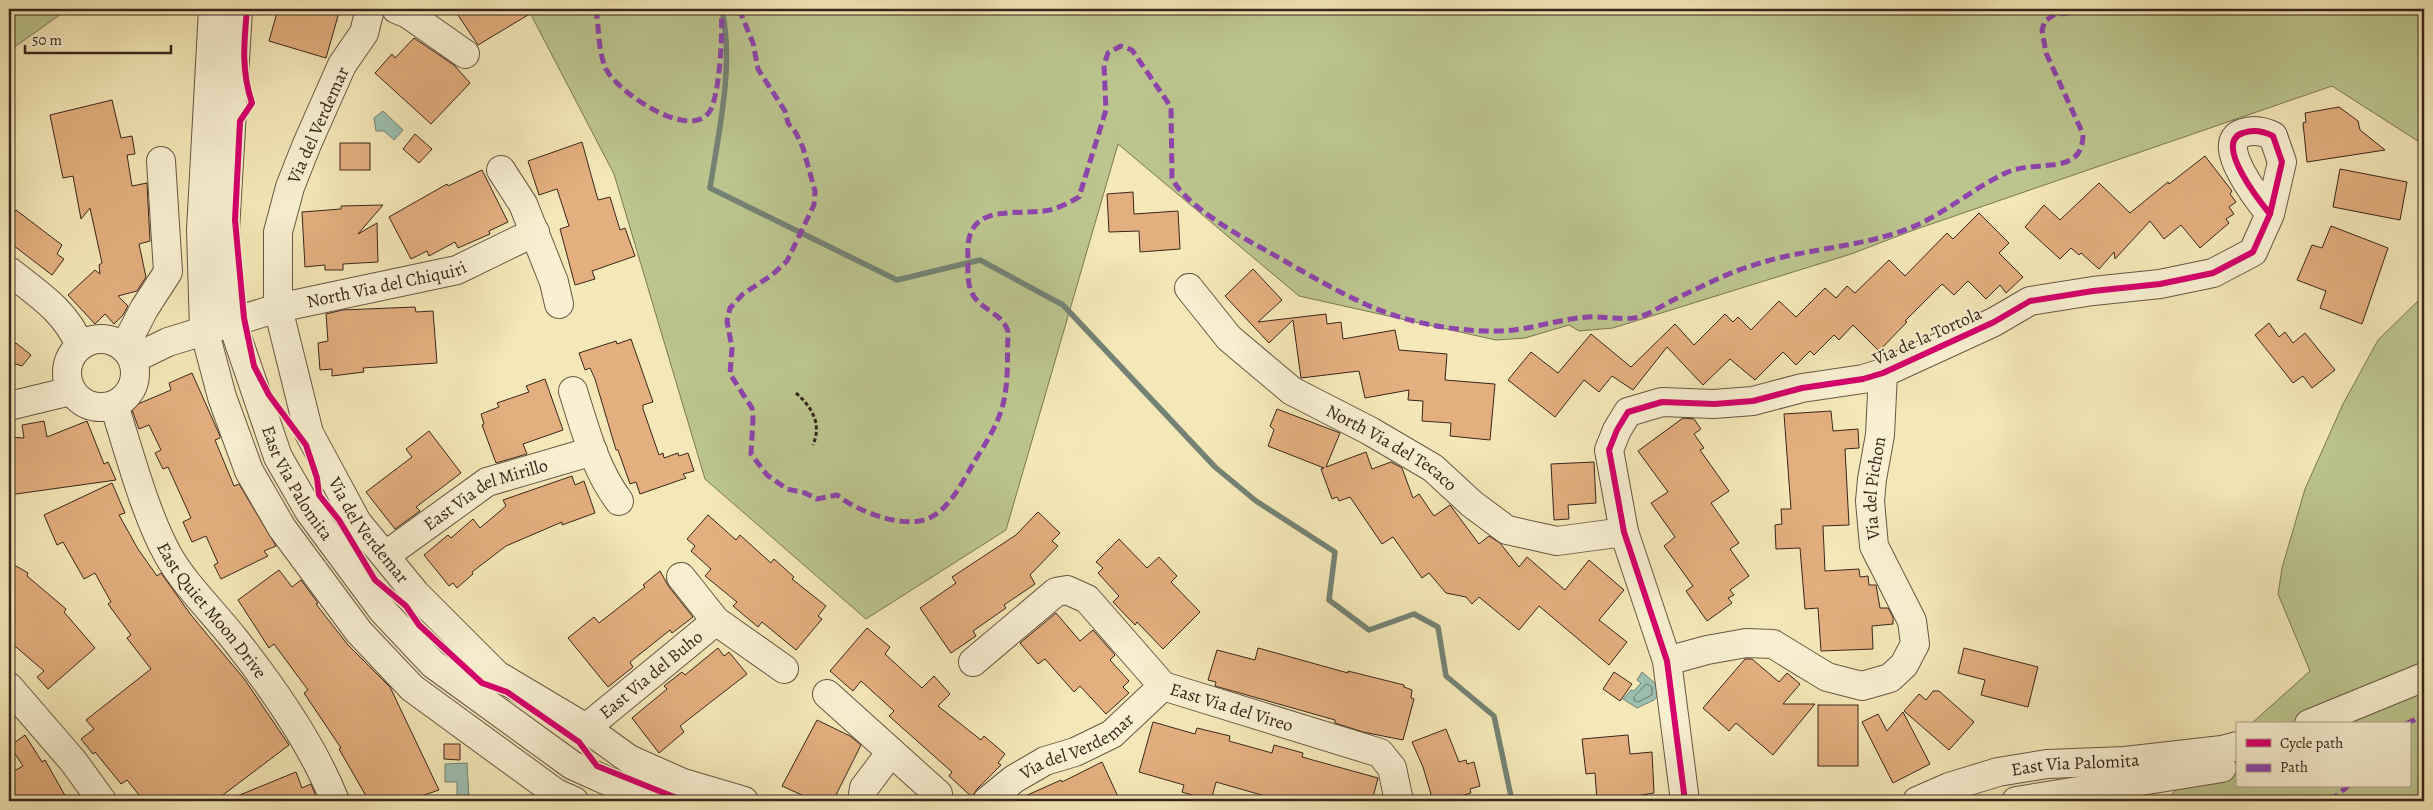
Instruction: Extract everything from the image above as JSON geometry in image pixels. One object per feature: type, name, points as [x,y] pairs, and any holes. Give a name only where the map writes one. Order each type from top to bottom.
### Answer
[{"type":"street","name":"East Via Palomita","points":[[213,9],[200,230],[204,329],[222,397],[249,471],[282,528],[359,632],[412,688],[556,793],[574,801]]},
{"type":"street","name":"East Via Palomita","points":[[238,9],[225,230],[232,322],[278,457],[309,511],[383,612],[433,664],[572,765],[652,801]]},
{"type":"street","name":"Via del Verdemar","points":[[370,9],[364,33],[342,65],[290,187],[278,232],[278,308],[308,433],[358,522],[416,594],[497,675],[586,728],[629,759],[683,783],[744,801]]},
{"type":"street","points":[[396,9],[408,14],[464,54]]},
{"type":"street","points":[[128,354],[144,309],[168,272],[161,161]]},
{"type":"street","points":[[501,170],[523,204],[554,282],[559,304]]},
{"type":"street","name":"Via de la Tortola","points":[[1685,801],[1667,661],[1624,532],[1609,450],[1617,430],[1628,412],[1662,402],[1714,404],[1753,401],[1802,388],[1863,379],[1884,373],[1994,322],[2030,301],[2092,291],[2160,284],[2213,273],[2253,252],[2270,214]]},
{"type":"street","name":"North Via del Chiquiri","points":[[128,354],[204,329],[278,308],[457,270],[535,232]]},
{"type":"street","points":[[9,271],[58,310],[73,329],[80,346]]},
{"type":"street","name":"North Via del Tecaco","points":[[1189,288],[1229,338],[1292,391],[1370,431],[1433,468],[1472,504],[1507,530],[1556,541],[1624,532]]},
{"type":"street","points":[[103,339],[114,341],[128,354],[135,370],[131,391],[114,405],[105,408],[86,404],[71,392],[66,372],[71,358],[80,346],[90,340],[103,339]]},
{"type":"street","name":"Via del Pichon","points":[[1667,661],[1707,650],[1746,643],[1773,644],[1827,677],[1862,686],[1890,678],[1904,665],[1915,644],[1912,621],[1874,546],[1870,501],[1880,435],[1884,373]]},
{"type":"street","points":[[573,391],[592,451],[607,485],[619,501]]},
{"type":"street","points":[[9,406],[71,392]]},
{"type":"street","name":"East Quiet Moon Drive","points":[[114,405],[149,509],[168,555],[236,641],[290,718],[323,771],[335,801]]},
{"type":"street","name":"East Via del Mirillo","points":[[386,555],[487,482],[592,451]]},
{"type":"street","name":"East Via del Buho","points":[[681,577],[716,620],[784,669]]},
{"type":"street","name":"East Via del Vireo","points":[[973,662],[1056,592],[1067,590],[1087,599],[1163,686],[1380,753],[1392,768],[1399,801]]},
{"type":"street","name":"East Via del Buho","points":[[586,728],[716,620]]},
{"type":"street","points":[[2314,722],[2424,677]]},
{"type":"street","name":"Via del Verdemar","points":[[987,801],[1014,779],[1045,761],[1076,752],[1112,734],[1163,686]]},
{"type":"street","points":[[9,687],[73,761],[102,801]]},
{"type":"street","points":[[827,694],[938,794]]},
{"type":"street","points":[[2361,722],[2424,697]]},
{"type":"street","name":"East Via Palomita","points":[[1917,801],[1949,787],[1998,772],[2047,764],[2124,762],[2222,750],[2236,746]]},
{"type":"street","points":[[862,801],[864,788],[891,752]]},
{"type":"street","name":"East Via Palomita","points":[[2016,801],[2236,764]]},
{"type":"path","points":[[796,393],[814,412],[817,437],[813,445]]},
{"type":"green space","points":[[9,9],[68,9],[9,51]]},
{"type":"green space","points":[[528,9],[2424,9],[2424,145],[2332,86],[1911,231],[1851,254],[1613,328],[1579,331],[1569,325],[1525,338],[1496,340],[1299,296],[1118,144],[1006,530],[866,619],[705,479],[614,174]]},
{"type":"green space","points":[[2424,295],[2424,801],[2164,801],[2236,737],[2236,788],[2410,788],[2410,722],[2253,722],[2310,671],[2278,594],[2282,568],[2305,489],[2343,404],[2378,340]]},
{"type":"water","points":[[383,111],[403,130],[394,140],[384,131],[376,131],[374,118]]},
{"type":"water","points":[[1642,672],[1656,684],[1658,695],[1654,700],[1637,708],[1623,699],[1641,683],[1637,680]]},
{"type":"water","points":[[467,763],[469,798],[457,798],[457,782],[445,782],[445,764]]},
{"type":"building","points":[[278,9],[340,9],[326,58],[269,41]]},
{"type":"building","points":[[454,9],[538,9],[478,45]]},
{"type":"building","points":[[414,38],[454,65],[470,83],[431,124],[375,73],[392,54],[395,58]]},
{"type":"building","points":[[112,100],[121,138],[132,136],[135,154],[127,155],[132,186],[147,183],[150,241],[139,244],[146,277],[137,291],[118,296],[128,306],[123,315],[114,324],[105,314],[95,324],[68,295],[95,270],[100,274],[99,265],[102,263],[90,208],[81,219],[73,176],[63,178],[50,115]]},
{"type":"building","points":[[2339,107],[2358,121],[2360,130],[2385,150],[2307,162],[2303,123],[2306,122],[2305,113]]},
{"type":"building","points":[[415,134],[432,149],[419,163],[403,149]]},
{"type":"building","points":[[582,142],[598,200],[610,197],[620,230],[625,228],[635,256],[592,271],[595,279],[575,285],[560,229],[569,226],[557,189],[539,195],[528,161]]},
{"type":"building","points":[[340,143],[370,143],[370,170],[340,170]]},
{"type":"building","points":[[2205,156],[2232,191],[2230,194],[2236,202],[2229,207],[2234,214],[2226,219],[2229,223],[2200,248],[2181,225],[2164,239],[2150,221],[2115,259],[2114,252],[2099,269],[2081,253],[2079,255],[2071,248],[2060,259],[2025,227],[2044,205],[2060,220],[2099,183],[2130,213],[2168,182],[2169,184]]},
{"type":"building","points":[[2340,169],[2407,182],[2400,220],[2333,207]]},
{"type":"building","points":[[482,170],[508,222],[489,231],[490,234],[458,248],[455,242],[429,256],[427,251],[411,259],[389,217],[447,184],[448,186]]},
{"type":"building","points":[[1133,192],[1134,214],[1178,211],[1180,249],[1140,252],[1139,231],[1109,232],[1107,194]]},
{"type":"building","points":[[383,205],[358,234],[377,223],[378,262],[343,264],[343,270],[325,270],[325,265],[305,267],[302,212],[341,209],[341,206]]},
{"type":"building","points":[[16,210],[62,245],[57,254],[64,259],[52,275],[9,242],[9,220]]},
{"type":"building","points":[[1979,213],[2009,243],[1999,253],[2023,277],[2006,293],[2000,285],[1986,299],[1968,281],[1954,295],[1942,284],[1905,321],[1907,322],[1879,351],[1853,325],[1839,340],[1834,335],[1814,355],[1810,351],[1796,365],[1783,352],[1755,380],[1730,359],[1703,385],[1667,347],[1633,390],[1612,376],[1599,392],[1584,380],[1555,417],[1508,380],[1531,352],[1558,373],[1591,334],[1631,367],[1675,324],[1694,345],[1725,314],[1733,322],[1738,317],[1751,330],[1779,301],[1796,317],[1825,288],[1836,298],[1847,286],[1855,293],[1889,260],[1905,276],[1947,233],[1953,239]]},
{"type":"building","points":[[2331,226],[2388,248],[2362,324],[2320,308],[2326,291],[2297,280],[2312,245],[2322,248]]},
{"type":"building","points":[[1253,269],[1282,300],[1258,322],[1326,314],[1327,324],[1341,322],[1343,339],[1395,330],[1399,350],[1447,354],[1445,380],[1495,384],[1490,440],[1450,436],[1451,423],[1422,421],[1423,401],[1408,400],[1409,390],[1365,398],[1359,371],[1301,378],[1293,320],[1269,343],[1225,296]]},
{"type":"building","points":[[415,307],[416,312],[433,311],[437,363],[363,368],[364,372],[332,376],[332,369],[320,370],[318,343],[328,341],[326,314],[342,310]]},
{"type":"building","points":[[2269,323],[2279,337],[2285,332],[2293,343],[2305,333],[2335,370],[2312,388],[2303,376],[2293,383],[2255,335]]},
{"type":"building","points":[[631,339],[653,402],[643,405],[643,409],[659,455],[663,453],[664,458],[678,453],[679,456],[688,453],[694,471],[683,474],[686,478],[640,494],[636,482],[630,484],[618,450],[616,450],[595,379],[590,368],[585,370],[579,353],[616,341],[617,344]]},
{"type":"building","points":[[16,343],[31,355],[22,366],[9,362],[9,350]]},
{"type":"building","points":[[192,373],[220,436],[220,438],[215,440],[234,486],[239,484],[276,546],[264,551],[268,556],[221,579],[214,565],[218,563],[206,536],[192,542],[183,522],[191,518],[168,467],[163,469],[155,453],[161,450],[149,425],[139,429],[131,407],[171,390],[169,383]]},
{"type":"building","points":[[545,379],[563,430],[523,444],[527,454],[496,463],[482,425],[484,424],[481,414],[499,407],[497,403],[529,392],[526,386]]},
{"type":"building","points":[[1277,409],[1340,433],[1326,467],[1366,452],[1372,469],[1391,462],[1402,468],[1413,498],[1419,494],[1434,516],[1450,505],[1479,544],[1489,536],[1500,543],[1519,567],[1527,557],[1565,590],[1589,560],[1624,590],[1599,620],[1627,642],[1609,665],[1539,606],[1519,630],[1479,597],[1472,604],[1466,597],[1446,593],[1429,573],[1422,578],[1393,537],[1382,544],[1350,497],[1339,501],[1337,497],[1332,499],[1321,469],[1324,468],[1268,446],[1274,430],[1270,426]]},
{"type":"building","points":[[1831,411],[1833,431],[1858,429],[1859,448],[1845,449],[1849,525],[1823,526],[1825,571],[1859,569],[1860,577],[1868,576],[1869,585],[1876,585],[1880,608],[1888,608],[1893,617],[1893,624],[1872,626],[1873,649],[1821,651],[1818,608],[1805,609],[1800,548],[1776,549],[1775,525],[1782,524],[1781,509],[1791,509],[1784,414]]},
{"type":"building","points":[[1683,418],[1694,419],[1701,429],[1694,434],[1704,448],[1700,450],[1729,491],[1711,503],[1739,543],[1730,549],[1749,576],[1730,590],[1734,595],[1728,598],[1732,603],[1707,621],[1686,591],[1693,586],[1664,546],[1675,537],[1651,503],[1668,492],[1638,451]]},
{"type":"building","points":[[44,421],[47,437],[87,421],[104,464],[108,462],[116,480],[9,495],[9,437],[24,438],[22,425]]},
{"type":"building","points":[[429,431],[461,473],[416,507],[420,511],[395,529],[366,492],[412,457],[406,449]]},
{"type":"building","points":[[1594,462],[1596,503],[1568,505],[1569,519],[1554,520],[1551,464]]},
{"type":"building","points":[[572,476],[575,485],[584,481],[595,513],[562,525],[562,522],[506,546],[472,572],[473,574],[457,588],[453,583],[449,586],[424,555],[448,535],[451,538],[473,519],[480,528],[506,506],[503,500]]},
{"type":"building","points":[[112,483],[125,513],[119,515],[138,549],[157,576],[161,573],[191,615],[245,680],[289,745],[215,801],[144,801],[127,780],[121,784],[95,752],[93,754],[81,739],[94,729],[86,720],[151,669],[127,638],[131,635],[108,604],[111,602],[95,573],[84,579],[63,542],[57,545],[44,515]]},
{"type":"building","points":[[1038,512],[1060,533],[1052,541],[1058,546],[1030,575],[1035,584],[1004,605],[1006,608],[973,631],[976,636],[951,653],[920,608],[956,583],[952,577],[1016,535]]},
{"type":"building","points":[[708,515],[736,540],[740,535],[771,563],[774,559],[794,577],[792,579],[826,606],[818,616],[822,619],[796,650],[762,622],[758,627],[733,606],[737,602],[705,576],[711,569],[691,551],[695,546],[687,539]]},
{"type":"building","points":[[1119,539],[1147,568],[1159,557],[1177,576],[1171,582],[1200,612],[1163,649],[1137,622],[1135,625],[1113,602],[1119,596],[1098,573],[1103,568],[1096,562]]},
{"type":"building","points":[[9,562],[28,573],[27,576],[66,609],[64,612],[95,648],[48,689],[37,677],[44,671],[9,641]]},
{"type":"building","points":[[279,570],[292,587],[301,580],[318,603],[316,604],[348,645],[390,687],[439,790],[407,801],[369,801],[339,749],[341,748],[304,693],[308,690],[274,644],[269,648],[238,600]]},
{"type":"building","points":[[660,571],[669,587],[693,617],[672,633],[670,630],[630,662],[633,667],[608,687],[568,638],[594,617],[599,623],[645,587],[643,585]]},
{"type":"building","points":[[1056,613],[1080,641],[1093,630],[1115,655],[1110,660],[1129,681],[1123,687],[1129,693],[1106,714],[1080,686],[1074,692],[1045,659],[1038,664],[1020,643]]},
{"type":"building","points":[[867,628],[890,647],[885,654],[922,688],[934,676],[950,694],[938,706],[981,740],[984,736],[1005,754],[998,763],[1001,765],[977,789],[972,797],[949,776],[952,772],[889,716],[894,711],[861,681],[853,691],[830,671]]},
{"type":"building","points":[[718,648],[724,656],[729,652],[747,674],[680,726],[684,732],[659,753],[632,718],[667,689],[664,686],[682,672],[685,675]]},
{"type":"building","points":[[1258,648],[1348,673],[1348,671],[1404,685],[1404,687],[1412,690],[1411,698],[1414,699],[1403,740],[1363,732],[1335,723],[1335,720],[1215,686],[1216,682],[1208,680],[1217,650],[1255,660]]},
{"type":"building","points":[[1964,648],[2038,667],[2028,707],[1981,695],[1985,680],[1958,673]]},
{"type":"building","points":[[1745,659],[1752,659],[1779,682],[1787,673],[1800,684],[1783,704],[1815,704],[1773,755],[1736,723],[1729,731],[1703,708]]},
{"type":"building","points":[[1614,672],[1632,684],[1620,701],[1603,689]]},
{"type":"building","points":[[1933,691],[1939,691],[1974,722],[1949,750],[1904,711],[1919,694],[1926,700]]},
{"type":"building","points":[[1818,705],[1858,705],[1858,766],[1818,766]]},
{"type":"building","points":[[1903,712],[1930,764],[1893,783],[1862,722],[1878,714],[1887,731]]},
{"type":"building","points":[[817,720],[850,736],[861,745],[833,801],[815,801],[782,786]]},
{"type":"building","points":[[1153,722],[1195,734],[1197,728],[1230,736],[1229,741],[1272,753],[1274,745],[1303,753],[1302,757],[1378,778],[1372,801],[1276,801],[1216,782],[1211,801],[1182,792],[1184,785],[1139,772]]},
{"type":"building","points":[[1446,729],[1459,762],[1466,760],[1467,764],[1474,762],[1480,786],[1470,789],[1471,793],[1443,801],[1433,801],[1423,767],[1412,742]]},
{"type":"building","points":[[25,735],[42,762],[45,760],[68,801],[9,801],[9,774],[23,766],[10,746]]},
{"type":"building","points":[[1628,735],[1630,754],[1652,752],[1654,793],[1636,796],[1637,801],[1597,801],[1595,773],[1586,774],[1582,739]]},
{"type":"building","points":[[444,744],[460,744],[460,760],[444,759]]},
{"type":"building","points":[[1102,762],[1120,801],[1014,801],[1061,780],[1062,782]]},
{"type":"building","points":[[296,772],[302,788],[311,784],[318,801],[225,801]]},
{"type":"waterway","points":[[722,9],[725,31],[726,76],[710,188],[897,280],[980,260],[1063,305],[1215,467],[1256,501],[1335,552],[1329,600],[1369,630],[1414,614],[1438,627],[1446,676],[1494,716],[1512,801]]},
{"type":"marked path","points":[[596,9],[601,55],[606,69],[613,79],[639,101],[655,111],[672,118],[687,121],[701,119],[710,111],[713,103],[720,62],[721,9]]},
{"type":"marked path","points":[[739,9],[753,43],[758,69],[785,111],[788,123],[796,133],[803,148],[815,191],[814,205],[787,261],[772,275],[743,294],[730,308],[727,321],[732,348],[730,374],[752,408],[751,454],[767,475],[787,489],[805,493],[817,499],[837,495],[857,508],[870,513],[884,518],[911,522],[933,516],[952,499],[993,429],[1000,415],[1004,399],[1007,380],[1008,332],[1001,319],[978,301],[970,288],[968,281],[969,241],[973,228],[981,220],[991,216],[1003,213],[1048,210],[1062,206],[1079,197],[1106,110],[1104,65],[1108,53],[1121,46],[1132,50],[1171,107],[1172,178],[1178,188],[1200,209],[1243,237],[1316,279],[1380,310],[1396,316],[1444,327],[1477,331],[1505,331],[1576,318],[1626,319],[1639,317],[1714,280],[1744,268],[1791,255],[1884,237],[1916,226],[1981,186],[2008,172],[2020,168],[2067,161],[2076,156],[2081,147],[2083,134],[2046,53],[2042,30],[2045,21],[2054,15],[2095,9]]},
{"type":"marked path","points":[[2410,722],[2424,715]]},
{"type":"marked path","points":[[2330,801],[2346,788]]},
{"type":"cycle path","points":[[247,9],[244,44],[245,68],[252,103],[240,121],[235,220],[244,318],[254,366],[269,395],[306,445],[317,478],[319,495],[339,520],[375,580],[406,606],[419,625],[482,683],[507,692],[579,742],[597,766],[684,801]]},
{"type":"cycle path","points":[[1685,801],[1667,661],[1624,532],[1609,450],[1617,430],[1628,412],[1662,402],[1714,404],[1753,401],[1802,388],[1863,379],[1883,373],[1994,322],[2030,301],[2093,291],[2160,284],[2213,273],[2253,252],[2270,214],[2282,162],[2273,136],[2258,131],[2243,133],[2235,139],[2233,148],[2236,160],[2249,186],[2270,214]]}]
